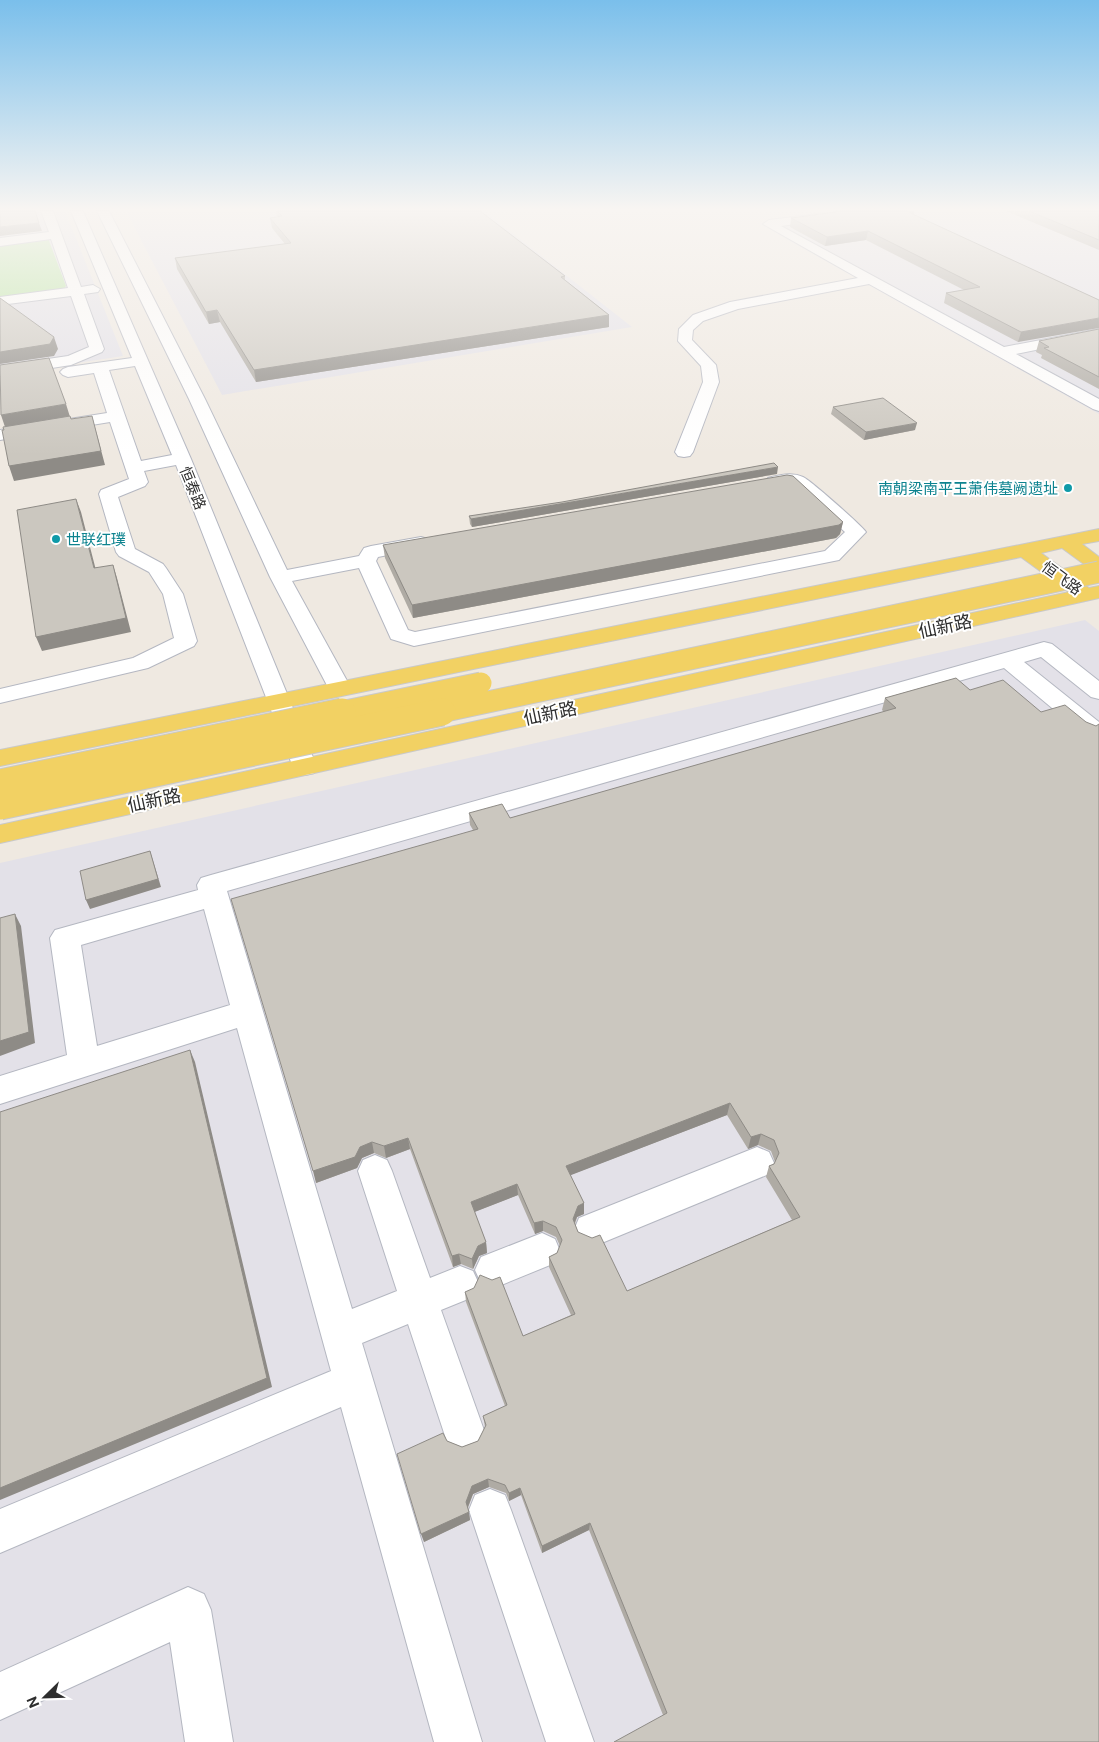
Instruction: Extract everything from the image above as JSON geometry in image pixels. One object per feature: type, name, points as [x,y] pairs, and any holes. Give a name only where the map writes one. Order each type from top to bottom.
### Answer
[{"type":"main road","points":[[0,758],[1099,535]]},
{"type":"main road","name":"恒飞路","points":[[1066,542],[1099,566]]},
{"type":"main road","name":"恒飞路","points":[[1026,551],[1095,597]]},
{"type":"main road","points":[[0,783],[1099,555]]},
{"type":"main road","name":"仙新路","points":[[0,806],[1099,572]]},
{"type":"main road","name":"仙新路","points":[[0,834],[1095,597]]},
{"type":"street","points":[[0,301],[67,292]]},
{"type":"street","points":[[0,371],[71,360],[97,348],[77,292]]},
{"type":"street","name":"恒泰路","points":[[111,292],[182,459],[305,767]]},
{"type":"street","points":[[144,292],[197,399],[280,577],[339,688]]},
{"type":"street","points":[[684,452],[711,382],[708,365],[685,341],[686,329],[698,318],[735,305],[804,292]]},
{"type":"street","points":[[893,292],[1099,406]]},
{"type":"street","points":[[1002,352],[1099,333]]},
{"type":"street","points":[[0,382],[140,361]]},
{"type":"street","points":[[0,696],[140,663],[186,641],[174,594],[156,568],[126,552],[108,494],[139,482],[100,367]]},
{"type":"street","points":[[0,435],[117,416]]},
{"type":"street","points":[[134,467],[182,459]]},
{"type":"street","points":[[366,561],[399,634],[414,639],[832,556],[856,532],[798,481],[785,480],[756,485]]},
{"type":"street","points":[[366,561],[371,552],[438,540]]},
{"type":"street","points":[[280,577],[366,561]]},
{"type":"street","points":[[458,1742],[211,885],[1044,649],[1099,692]]},
{"type":"street","points":[[1008,660],[1091,728]]},
{"type":"street","points":[[84,1064],[65,938],[214,896]]},
{"type":"street","points":[[0,1090],[247,1012]]},
{"type":"street","points":[[592,1230],[757,1163]]},
{"type":"street","points":[[375,1171],[464,1433]]},
{"type":"street","points":[[494,1270],[542,1251]]},
{"type":"street","points":[[340,1333],[460,1284]]},
{"type":"street","points":[[0,1531],[354,1382]]},
{"type":"street","points":[[490,1510],[570,1742]]},
{"type":"street","points":[[0,1696],[188,1610],[210,1742]]},
{"type":"shaded area","points":[[0,292],[98,292],[123,356],[0,375]]},
{"type":"shaded area","points":[[168,292],[588,292],[632,327],[222,395]]},
{"type":"shaded area","points":[[882,292],[1099,292],[1099,414]]},
{"type":"shaded area","points":[[1085,620],[1099,631],[1099,1742],[0,1742],[0,863]]},
{"type":"green space","points":[[0,292],[47,292],[0,299]]},
{"type":"building","points":[[195,292],[580,292],[609,315],[254,370],[217,310],[206,312]]},
{"type":"building","points":[[1082,292],[1099,300],[1099,318],[1021,332],[946,293]]},
{"type":"building","points":[[0,298],[54,337],[50,344],[0,352]]},
{"type":"building","points":[[1099,329],[1099,377],[1044,348],[1049,347],[1039,341]]},
{"type":"building","points":[[49,358],[66,404],[1,415],[0,365]]},
{"type":"building","points":[[883,398],[917,423],[866,432],[833,407]]},
{"type":"building","points":[[70,416],[71,419],[92,416],[101,451],[9,466],[3,427]]},
{"type":"building","points":[[774,463],[778,467],[471,519],[469,516],[562,502]]},
{"type":"building","points":[[787,475],[793,476],[843,522],[839,525],[412,605],[383,545]]},
{"type":"building","points":[[76,499],[94,568],[113,565],[126,618],[36,637],[17,510]]},
{"type":"building","points":[[956,678],[970,690],[1003,680],[1041,712],[1065,705],[1086,722],[1096,726],[1099,724],[1099,1742],[614,1742],[667,1713],[590,1523],[542,1546],[520,1488],[509,1493],[505,1485],[488,1479],[472,1486],[466,1502],[469,1512],[421,1534],[397,1454],[443,1433],[447,1441],[462,1447],[478,1441],[486,1425],[483,1416],[507,1405],[465,1292],[474,1288],[480,1275],[492,1280],[500,1277],[523,1336],[575,1314],[549,1257],[557,1253],[562,1240],[556,1227],[543,1221],[534,1223],[517,1184],[471,1202],[486,1242],[478,1246],[472,1259],[459,1254],[452,1256],[408,1138],[384,1146],[372,1142],[360,1147],[355,1157],[313,1171],[231,899],[478,829],[469,813],[502,804],[510,818],[896,708],[885,698]],"holes":[[[730,1103],[751,1137],[761,1134],[774,1140],[779,1153],[774,1164],[769,1166],[800,1217],[627,1291],[600,1235],[592,1238],[578,1232],[573,1219],[578,1206],[584,1203],[566,1166]]]},
{"type":"building","points":[[150,851],[158,879],[86,900],[80,871]]},
{"type":"building","points":[[15,914],[29,1032],[0,1041],[0,918]]},
{"type":"building","points":[[190,1050],[267,1378],[0,1488],[0,1112]]},
{"type":"place","name":"南朝梁南平王萧伟墓阙遗址","points":[[1068,488]]},
{"type":"place","name":"世联红璞","points":[[56,539]]}]
